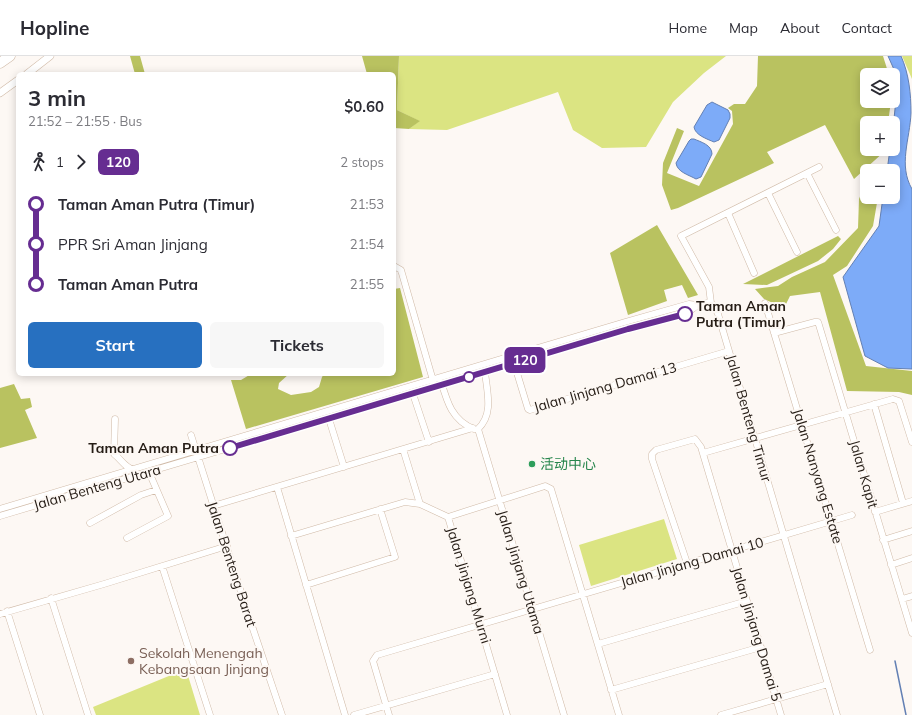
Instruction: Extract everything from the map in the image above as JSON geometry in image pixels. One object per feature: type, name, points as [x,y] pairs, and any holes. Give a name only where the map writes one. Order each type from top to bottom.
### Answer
[{"type":"highway","points":[[0,63],[10,56]]},
{"type":"street","points":[[30,72],[50,56]]},
{"type":"street","points":[[0,93],[16,81]]},
{"type":"street","points":[[754,273],[728,213],[820,167]]},
{"type":"street","points":[[807,173],[836,230]]},
{"type":"street","points":[[768,193],[797,252]]},
{"type":"street","name":"Jalan Benteng Timur","points":[[728,213],[681,236],[709,287],[711,303],[718,314],[837,715]]},
{"type":"street","points":[[396,267],[401,270],[435,387]]},
{"type":"street","name":"Jalan Benteng Utara","points":[[0,516],[628,329],[685,314],[703,302],[711,303]]},
{"type":"street","name":"Jalan Nanyang Estate","points":[[765,303],[870,650]]},
{"type":"street","name":"Jalan Benteng Utara","points":[[0,509],[625,322],[689,304],[698,305]]},
{"type":"street","name":"Jalan Kapit","points":[[774,333],[818,322],[883,540],[911,623],[912,633]]},
{"type":"street","name":"Jalan Jinjang Damai 13","points":[[514,363],[528,409],[530,410],[729,351]]},
{"type":"street","points":[[213,506],[403,449],[476,429],[483,424],[487,415],[489,403],[485,372]]},
{"type":"street","points":[[440,378],[451,411],[467,426],[476,429]]},
{"type":"street","points":[[413,394],[429,442]]},
{"type":"street","points":[[703,453],[893,399],[899,401],[912,442]]},
{"type":"street","points":[[874,404],[903,503]]},
{"type":"street","points":[[905,420],[912,418]]},
{"type":"street","points":[[115,419],[114,454],[128,468],[134,470]]},
{"type":"street","points":[[329,419],[344,467]]},
{"type":"street","name":"Jalan Jinjang Utama","points":[[476,429],[564,715]]},
{"type":"street","name":"Jalan Benteng Barat","points":[[191,435],[282,715]]},
{"type":"street","points":[[244,436],[246,443]]},
{"type":"street","name":"Jalan Jinjang Damai 5","points":[[687,563],[652,459],[652,454],[656,450],[695,439],[701,447],[703,453],[781,715]]},
{"type":"street","points":[[291,536],[405,502],[420,504],[403,449]]},
{"type":"street","points":[[127,538],[168,516],[156,490],[150,472]]},
{"type":"street","points":[[448,517],[545,486],[551,489],[619,715]]},
{"type":"street","points":[[277,487],[345,715]]},
{"type":"street","points":[[90,524],[141,495],[156,490]]},
{"type":"street","points":[[875,512],[912,501]]},
{"type":"street","name":"Jalan Jinjang Murni","points":[[420,504],[448,517],[507,715]]},
{"type":"street","points":[[306,585],[394,557],[380,509]]},
{"type":"street","name":"Jalan Jinjang Damai 10","points":[[386,706],[373,661],[377,655],[852,515]]},
{"type":"street","points":[[883,540],[912,531]]},
{"type":"street","points":[[0,614],[227,546]]},
{"type":"street","points":[[891,565],[912,558]]},
{"type":"street","points":[[162,566],[210,715]]},
{"type":"street","points":[[902,599],[912,596]]},
{"type":"street","points":[[51,598],[88,715]]},
{"type":"street","points":[[598,644],[747,601]]},
{"type":"street","points":[[8,611],[40,715]]},
{"type":"street","points":[[611,690],[761,647]]},
{"type":"street","points":[[354,715],[495,674]]},
{"type":"street","points":[[722,715],[828,684]]},
{"type":"street","points":[[386,706],[389,715]]},
{"type":"green space","points":[[130,56],[140,56],[144,72],[134,72]]},
{"type":"green space","points":[[362,56],[399,56],[397,110],[420,121],[409,129],[396,128],[396,72],[366,72]]},
{"type":"green space","points":[[399,56],[726,56],[704,73],[673,102],[646,147],[602,148],[573,130],[558,92],[447,130],[409,129],[419,121],[397,110]]},
{"type":"green space","points":[[758,56],[883,56],[887,68],[860,68],[860,108],[890,108],[889,116],[860,116],[860,156],[879,156],[871,164],[860,164],[860,174],[854,179],[825,125],[767,152],[774,163],[671,210],[662,185],[663,163],[677,128],[684,131],[667,173],[699,186],[733,124],[732,111],[728,108],[734,104],[745,104],[757,86]]},
{"type":"green space","points":[[902,56],[912,56],[912,79]]},
{"type":"green space","points":[[860,196],[860,204],[877,204],[873,226],[847,266],[833,275],[866,366],[912,371],[912,395],[899,392],[847,391],[820,292],[790,296],[784,308],[764,299],[755,289],[778,286],[792,277],[825,262],[858,228]]},
{"type":"green space","points":[[657,225],[698,295],[688,298],[682,285],[664,290],[667,301],[628,315],[610,253]]},
{"type":"green space","points":[[838,236],[841,239],[833,249],[818,261],[767,285],[743,284]]},
{"type":"green space","points":[[400,288],[423,377],[246,429],[231,380],[241,380],[248,376],[287,376],[279,383],[278,389],[291,395],[311,392],[319,387],[323,376],[396,376],[396,289]]},
{"type":"green space","points":[[14,384],[21,399],[30,398],[32,407],[25,410],[37,438],[0,448],[0,388]]},
{"type":"green space","points":[[664,519],[677,559],[591,586],[579,545]]},
{"type":"green space","points":[[186,669],[200,715],[96,715],[93,707]]},
{"type":"water","points":[[888,56],[901,56],[908,77],[911,99],[911,113],[905,161],[908,180],[912,189],[912,369],[888,368],[865,356],[843,277],[879,226],[882,204],[900,204],[900,164],[888,164],[889,156],[900,156],[900,116],[894,116],[895,108],[900,108],[900,68],[893,68]]},
{"type":"water","points":[[712,102],[728,110],[730,114],[730,118],[719,140],[714,142],[699,134],[694,127],[707,105]]},
{"type":"water","points":[[691,139],[706,144],[712,151],[701,177],[696,179],[681,171],[676,163]]},
{"type":"waterway","points":[[895,661],[906,715]]},
{"type":"bus line","name":"120","points":[[230,448],[628,329],[685,314]]},
{"type":"place","name":"Taman Aman Putra (Timur)","points":[[685,314]]},
{"type":"place","name":"Taman Aman Putra","points":[[230,448]]},
{"type":"place","name":"活动中心","points":[[532,464]]},
{"type":"place","name":"Sekolah Menengah Kebangsaan Jinjang","points":[[131,661]]}]
